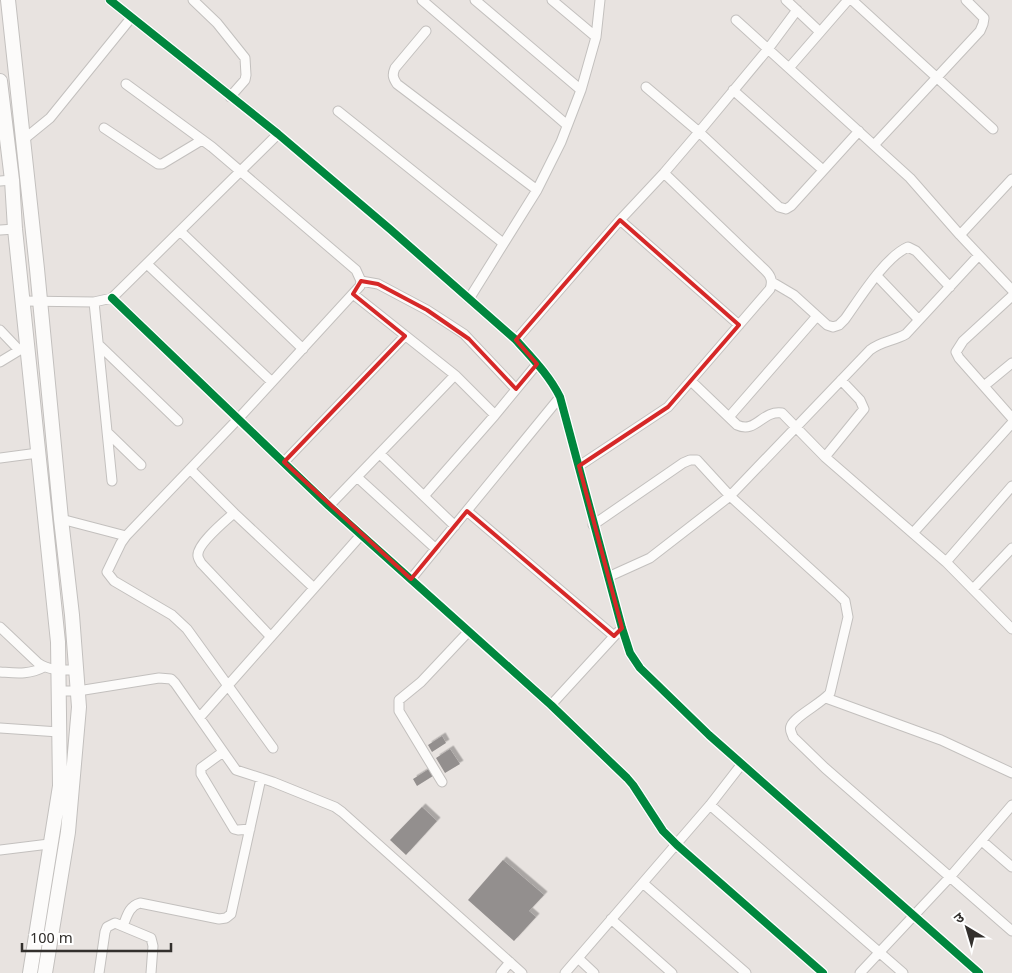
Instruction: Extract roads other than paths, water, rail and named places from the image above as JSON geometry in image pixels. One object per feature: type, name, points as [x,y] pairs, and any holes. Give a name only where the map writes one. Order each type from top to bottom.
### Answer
[{"type":"main road","points":[[8,0],[72,615],[78,691],[78,717],[65,846],[45,973]]},
{"type":"main road","points":[[0,81],[6,180],[15,229],[23,301],[23,347],[38,452],[58,642],[60,786],[49,844],[30,973]]},
{"type":"main road","points":[[49,844],[65,846]]},
{"type":"street","points":[[110,0],[278,134],[391,230],[516,340],[550,378],[560,397],[622,628],[630,653],[640,668],[741,764],[979,973]]},
{"type":"street","points":[[193,0],[212,18],[245,58],[245,80],[230,96]]},
{"type":"street","points":[[422,0],[567,125]]},
{"type":"street","points":[[475,0],[581,90]]},
{"type":"street","points":[[552,0],[596,37]]},
{"type":"street","points":[[469,299],[537,190],[561,142],[581,90],[596,37],[600,0]]},
{"type":"street","points":[[786,0],[820,32]]},
{"type":"street","points":[[789,68],[848,0]]},
{"type":"street","points":[[852,0],[993,129]]},
{"type":"street","points":[[874,145],[980,31],[984,18],[966,0]]},
{"type":"street","points":[[516,340],[699,132],[768,48],[796,10]]},
{"type":"street","points":[[23,140],[50,118],[131,18]]},
{"type":"street","points":[[736,20],[910,178],[1012,290]]},
{"type":"street","points":[[426,31],[392,73],[397,84],[537,190]]},
{"type":"street","points":[[126,84],[241,171],[356,270],[362,281],[360,286],[303,349],[126,536],[107,572],[109,577],[172,615],[187,629],[272,748]]},
{"type":"street","points":[[646,87],[699,132],[779,207],[786,209],[791,206],[859,131]]},
{"type":"street","points":[[733,90],[824,170]]},
{"type":"street","points":[[338,111],[503,243]]},
{"type":"street","points":[[104,128],[158,164],[162,164],[202,140]]},
{"type":"street","points":[[23,301],[94,302],[112,298],[278,134]]},
{"type":"street","points":[[579,466],[658,414],[674,401],[770,289],[772,282],[766,270],[664,173]]},
{"type":"street","points":[[960,235],[1012,179]]},
{"type":"street","points":[[620,220],[739,325]]},
{"type":"street","points":[[0,230],[15,229]]},
{"type":"street","points":[[180,231],[303,349]]},
{"type":"street","points":[[772,282],[794,295],[827,325],[833,327],[840,325],[877,276],[902,250],[908,247],[916,251],[950,287]]},
{"type":"street","points":[[608,577],[650,558],[730,496],[870,350],[877,344],[900,338],[906,334],[979,255]]},
{"type":"street","points":[[147,264],[272,382]]},
{"type":"street","points":[[877,276],[919,320]]},
{"type":"street","points":[[362,281],[378,284],[427,310],[464,334],[516,389]]},
{"type":"street","points":[[353,294],[455,375],[495,415]]},
{"type":"street","points":[[1012,296],[963,341],[956,352],[959,358],[1012,418]]},
{"type":"street","points":[[112,298],[329,506],[550,705],[633,785],[663,831],[676,845],[823,973]]},
{"type":"street","points":[[94,302],[112,481]]},
{"type":"street","points":[[729,417],[817,316]]},
{"type":"street","points":[[0,330],[23,347],[0,362]]},
{"type":"street","points":[[284,462],[405,336]]},
{"type":"street","points":[[98,345],[178,421]]},
{"type":"street","points":[[984,386],[1012,362]]},
{"type":"street","points":[[424,496],[537,364]]},
{"type":"street","points":[[329,506],[455,375]]},
{"type":"street","points":[[825,457],[864,409],[860,400],[841,380]]},
{"type":"street","points":[[690,382],[737,425],[744,428],[753,426],[774,412],[782,413],[825,457],[946,562],[1012,629]]},
{"type":"street","points":[[411,579],[560,397]]},
{"type":"street","points":[[913,533],[1012,423]]},
{"type":"street","points":[[107,432],[141,466]]},
{"type":"street","points":[[0,458],[38,452]]},
{"type":"street","points":[[380,454],[455,526]]},
{"type":"street","points":[[593,525],[683,463],[697,460],[730,496],[845,601],[848,617],[832,687],[826,698],[795,720],[791,725],[790,731],[825,768],[1012,931]]},
{"type":"street","points":[[190,469],[314,588]]},
{"type":"street","points":[[357,477],[436,549]]},
{"type":"street","points":[[946,562],[1012,486]]},
{"type":"street","points":[[467,511],[614,636]]},
{"type":"street","points":[[234,513],[204,542],[199,548],[198,555],[201,563],[271,637]]},
{"type":"street","points":[[61,520],[126,536]]},
{"type":"street","points":[[200,717],[361,535]]},
{"type":"street","points":[[973,589],[1012,548]]},
{"type":"street","points":[[0,627],[44,667],[58,670],[76,670]]},
{"type":"street","points":[[550,705],[622,628]]},
{"type":"street","points":[[442,782],[399,711],[398,705],[399,700],[421,682],[469,631]]},
{"type":"street","points":[[0,672],[27,674],[44,667]]},
{"type":"street","points":[[58,691],[78,691],[159,678],[171,679],[176,683],[236,770],[336,807],[522,973]]},
{"type":"street","points":[[826,698],[941,740],[1012,773]]},
{"type":"street","points":[[0,728],[59,732]]},
{"type":"street","points":[[223,752],[201,768],[201,774],[234,829],[250,829]]},
{"type":"street","points":[[565,973],[611,918],[644,884],[710,805],[741,764]]},
{"type":"street","points":[[123,926],[130,909],[135,904],[140,903],[219,919],[226,918],[231,914],[261,778]]},
{"type":"street","points":[[710,805],[903,973]]},
{"type":"street","points":[[860,973],[950,877],[1012,805]]},
{"type":"street","points":[[982,840],[1012,867]]},
{"type":"street","points":[[0,850],[49,844]]},
{"type":"street","points":[[644,884],[746,973]]},
{"type":"street","points":[[611,918],[672,973]]},
{"type":"street","points":[[99,973],[105,932],[107,927],[115,923],[147,935],[153,941],[151,973]]},
{"type":"street","points":[[578,958],[594,973]]},
{"type":"street","points":[[501,973],[510,962]]}]
